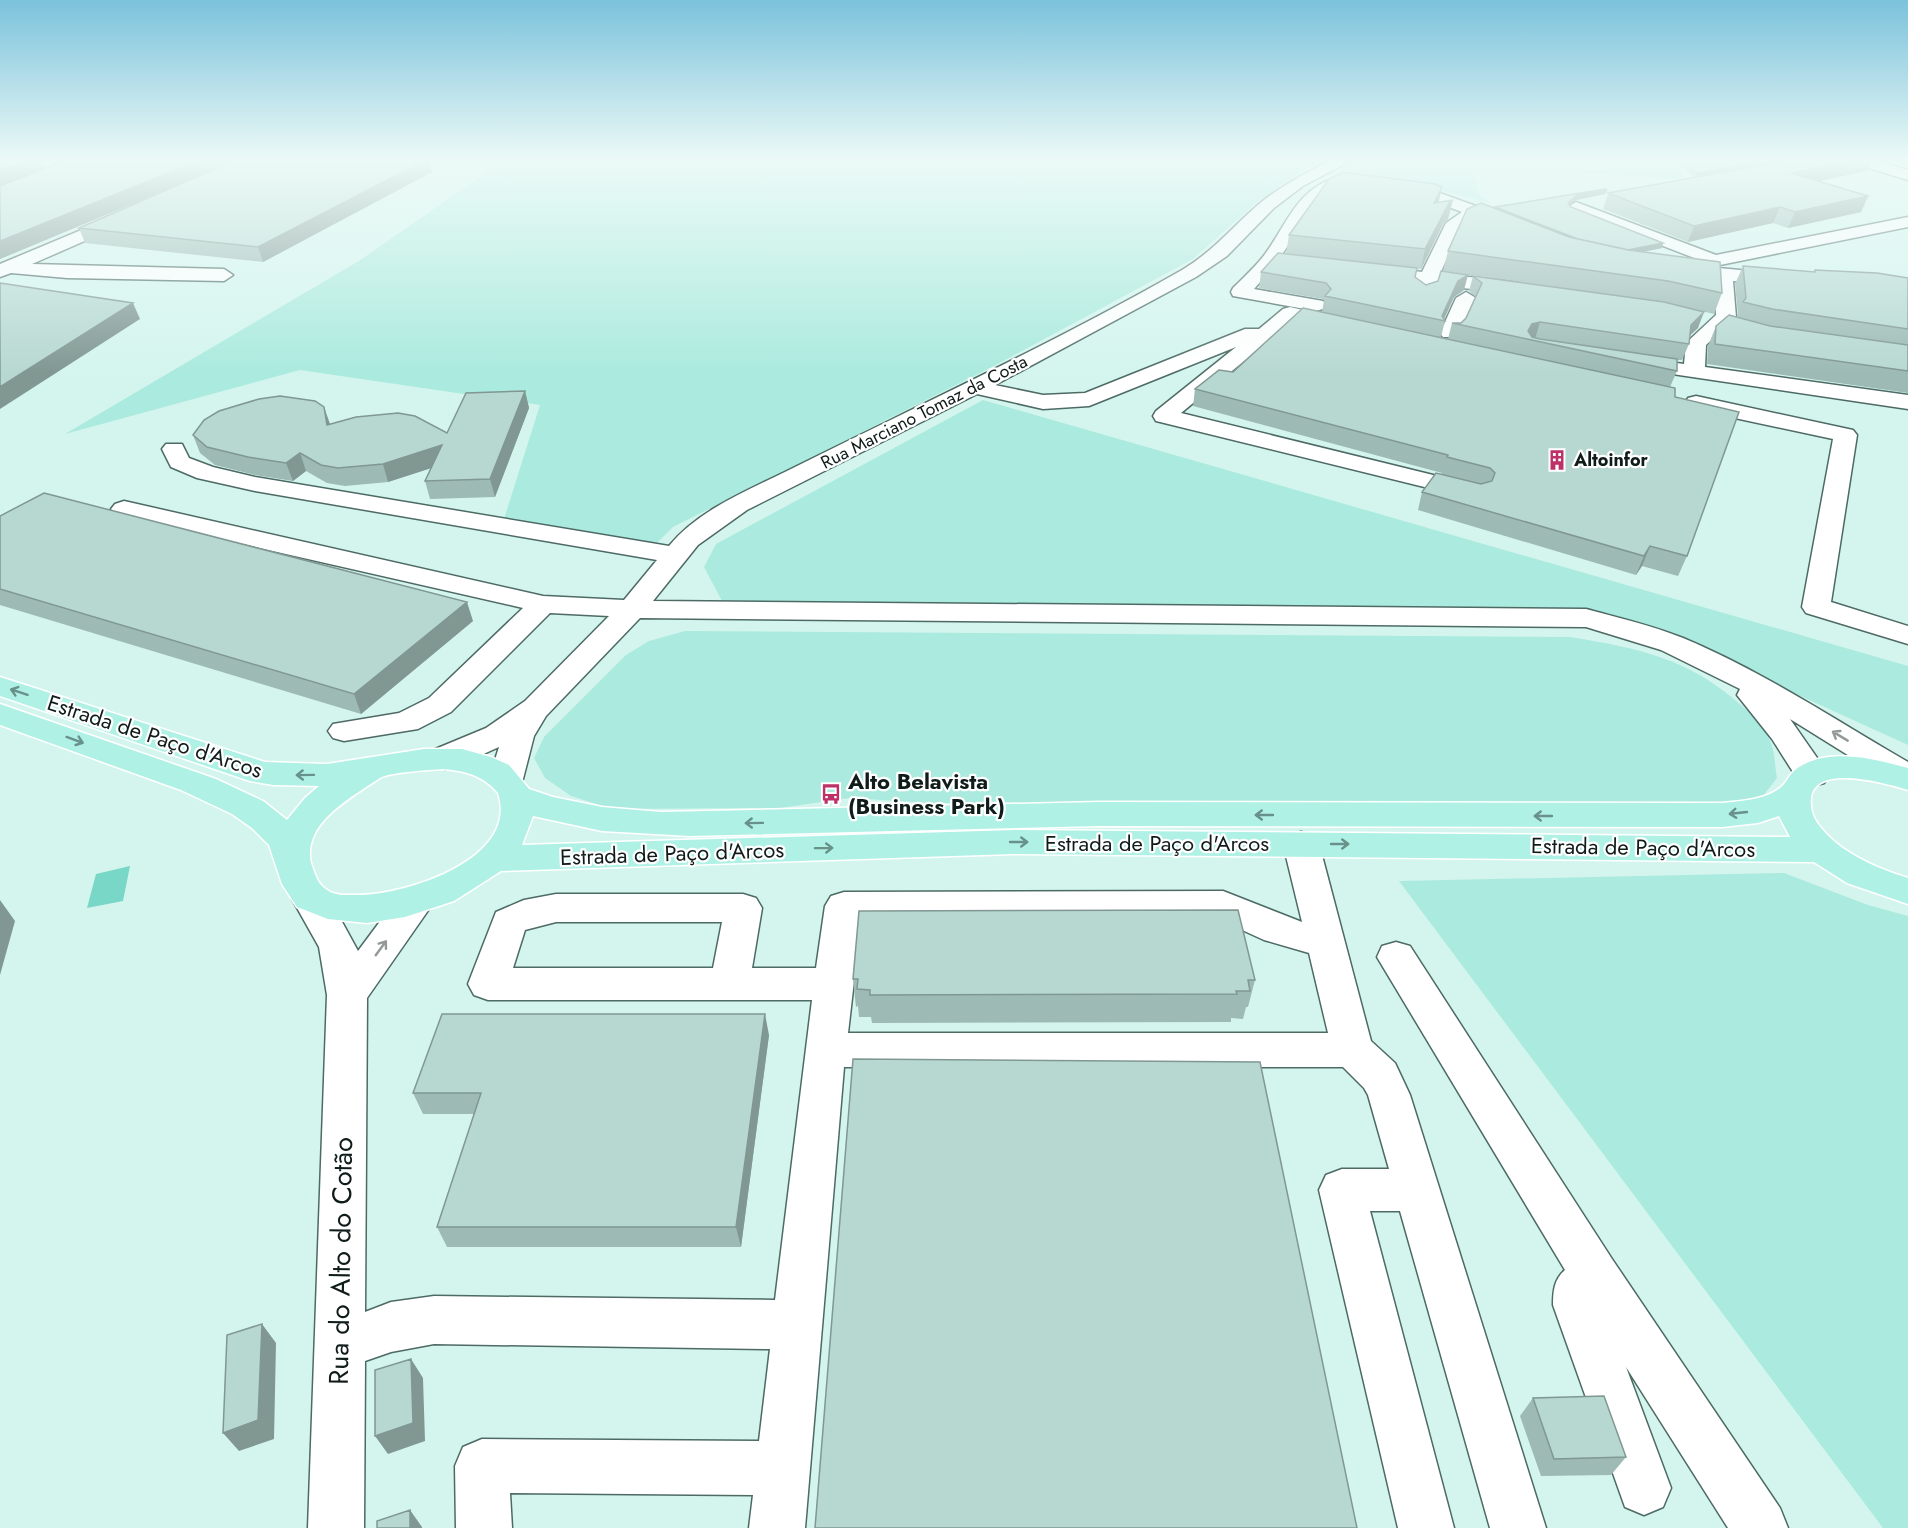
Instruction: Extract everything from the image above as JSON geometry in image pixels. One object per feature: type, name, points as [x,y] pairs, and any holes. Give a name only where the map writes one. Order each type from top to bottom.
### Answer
[{"type":"main road","name":"Estrada de Paço d'Arcos","points":[[0,686],[262,773],[318,775],[384,767],[409,761],[445,758],[474,763],[511,788],[555,812],[579,818],[613,822],[694,824],[1019,815],[1722,815],[1758,811],[1802,786],[1821,771],[1847,767],[1881,771],[1908,778]]},
{"type":"main road","name":"Estrada de Paço d'Arcos","points":[[0,714],[249,807],[277,831],[287,844],[295,875],[311,899]]},
{"type":"main road","name":"Estrada de Paço d'Arcos","points":[[290,856],[292,839],[302,822],[318,805],[340,787],[384,767]]},
{"type":"main road","points":[[1802,786],[1796,816],[1806,833],[1823,850],[1851,869],[1886,885],[1908,891]]},
{"type":"main road","points":[[311,899],[336,908],[367,910],[415,902],[471,878],[509,839],[517,815],[511,788]]},
{"type":"main road","name":"Estrada de Paço d'Arcos","points":[[492,859],[1014,842],[1823,850]]},
{"type":"street","points":[[3,268],[93,230]]},
{"type":"street","name":"Rua Marciano Tomaz da Costa","points":[[445,758],[497,735],[536,708],[632,609],[689,539],[738,506],[1111,316],[1245,256],[1256,230]]},
{"type":"street","points":[[1276,230],[1245,256],[1240,292],[1354,320],[1290,313],[1164,416],[1475,493]]},
{"type":"street","points":[[1426,284],[1451,230]]},
{"type":"street","points":[[1636,230],[1715,261],[1867,230]]},
{"type":"street","points":[[1245,256],[1290,263]]},
{"type":"street","points":[[1656,267],[1723,276],[1802,281]]},
{"type":"street","points":[[3,268],[67,272],[224,275]]},
{"type":"street","points":[[1353,272],[1426,284],[1536,291]]},
{"type":"street","points":[[1680,331],[1707,327],[1726,317],[1723,276]]},
{"type":"street","points":[[1426,284],[1466,298],[1522,307]]},
{"type":"street","points":[[1450,333],[1466,298]]},
{"type":"street","points":[[974,387],[1043,402],[1089,399],[1261,329],[1278,325]]},
{"type":"street","points":[[1707,327],[1738,334]]},
{"type":"street","points":[[1694,372],[1695,343],[1707,327]]},
{"type":"street","points":[[1450,333],[1468,345],[1429,336],[1450,333]]},
{"type":"street","points":[[1612,359],[1908,402]]},
{"type":"street","points":[[1671,398],[1845,435],[1816,607],[1908,635]]},
{"type":"street","points":[[174,449],[179,462],[206,473],[255,484],[674,555]]},
{"type":"street","points":[[124,509],[543,604],[632,609],[1586,618],[1619,625],[1733,673],[1908,778]]},
{"type":"street","points":[[344,731],[407,722],[440,705],[543,604]]},
{"type":"street","points":[[1733,673],[1784,732],[1802,786]]},
{"type":"street","name":"Rua Marciano Tomaz da Costa","points":[[511,788],[518,736],[536,708]]},
{"type":"street","points":[[1301,844],[1353,1050],[1380,1076],[1389,1095],[1518,1528]]},
{"type":"street","name":"Rua do Alto do Cotão","points":[[311,899],[338,947],[346,995],[336,1528]]},
{"type":"street","points":[[346,995],[415,902]]},
{"type":"street","points":[[777,1528],[825,1050],[844,906],[1223,905],[1277,930],[1326,943]]},
{"type":"street","points":[[730,984],[743,908],[556,908],[524,914],[509,922],[488,984],[730,984],[833,984]]},
{"type":"street","points":[[1395,957],[1595,1275],[1760,1528]]},
{"type":"street","points":[[825,1050],[1353,1050]]},
{"type":"street","points":[[1418,1190],[1342,1190],[1426,1528]]},
{"type":"street","points":[[1595,1275],[1577,1290],[1578,1305],[1644,1488]]},
{"type":"street","points":[[339,1346],[391,1327],[434,1320],[798,1325]]},
{"type":"street","points":[[484,1528],[482,1466],[783,1468]]},
{"type":"shaded area","points":[[403,230],[1225,230],[1193,259],[994,366],[673,527],[656,544],[504,519],[540,405],[300,370],[65,434],[359,261]]},
{"type":"shaded area","points":[[983,400],[1908,666],[1908,745],[1653,629],[1586,609],[753,606],[722,601],[704,567],[716,544]]},
{"type":"shaded area","points":[[685,631],[1570,637],[1640,651],[1662,658],[1682,666],[1722,690],[1751,714],[1767,735],[1773,750],[1777,778],[1763,796],[1731,803],[930,803],[849,798],[780,808],[612,809],[571,796],[545,778],[534,758],[544,737],[626,655],[649,641]]},
{"type":"shaded area","points":[[130,866],[123,901],[87,908],[96,874]]},
{"type":"shaded area","points":[[1784,873],[1868,905],[1908,916],[1908,1528],[1883,1528],[1399,881]]},
{"type":"building","points":[[0,230],[26,230],[0,241]]},
{"type":"building","points":[[101,230],[290,230],[258,247]]},
{"type":"building","points":[[1292,230],[1435,230],[1425,249],[1289,235]]},
{"type":"building","points":[[1457,230],[1552,230],[1569,237],[1629,250],[1720,262],[1722,293],[1668,281],[1448,251]]},
{"type":"building","points":[[1555,230],[1631,230],[1663,243],[1628,250],[1578,239]]},
{"type":"building","points":[[1278,253],[1417,268],[1415,277],[1426,285],[1438,281],[1441,271],[1468,275],[1458,281],[1442,316],[1445,321],[1325,296],[1331,289],[1326,283],[1261,272]]},
{"type":"building","points":[[1743,266],[1815,272],[1815,270],[1877,273],[1908,278],[1908,329],[1772,309],[1743,302],[1746,298]]},
{"type":"building","points":[[1473,276],[1664,302],[1704,312],[1691,325],[1689,344],[1540,322],[1532,324],[1528,331],[1532,337],[1540,339],[1677,359],[1677,371],[1452,323],[1461,323],[1466,318],[1482,283]]},
{"type":"building","points":[[0,283],[133,303],[0,387]]},
{"type":"building","name":"Altoinfor","points":[[1303,308],[1675,388],[1675,397],[1739,412],[1687,556],[1650,546],[1644,556],[1422,492],[1436,473],[1481,484],[1492,481],[1495,473],[1490,468],[1447,457],[1448,455],[1195,389],[1219,370],[1233,372]]},
{"type":"building","points":[[1729,315],[1770,326],[1908,345],[1908,371],[1715,344],[1716,326]]},
{"type":"building","points":[[525,391],[490,479],[425,481],[442,445],[383,464],[338,468],[321,465],[300,453],[286,463],[248,457],[207,447],[193,435],[204,420],[219,411],[259,399],[280,396],[315,401],[324,407],[327,425],[356,417],[398,413],[415,416],[447,433],[466,393]]},
{"type":"building","points":[[44,493],[467,602],[354,694],[0,589],[0,516]]},
{"type":"building","points":[[1238,910],[1255,980],[1248,980],[1250,991],[1236,991],[1237,994],[870,995],[870,990],[857,989],[858,979],[853,979],[859,911]]},
{"type":"building","points":[[442,1014],[765,1014],[736,1227],[437,1227],[481,1093],[413,1093]]},
{"type":"building","points":[[853,1059],[1260,1062],[1357,1528],[815,1528]]},
{"type":"building","points":[[262,1324],[258,1420],[223,1433],[227,1335]]},
{"type":"building","points":[[411,1359],[413,1423],[375,1436],[375,1370]]},
{"type":"building","points":[[1604,1396],[1626,1457],[1554,1459],[1533,1398]]},
{"type":"building","points":[[410,1510],[410,1528],[377,1528],[377,1521]]},
{"type":"place","name":"Altoinfor","points":[[1557,460]]},
{"type":"place","name":"Alto Belavista (Business Park)","points":[[831,794]]}]
